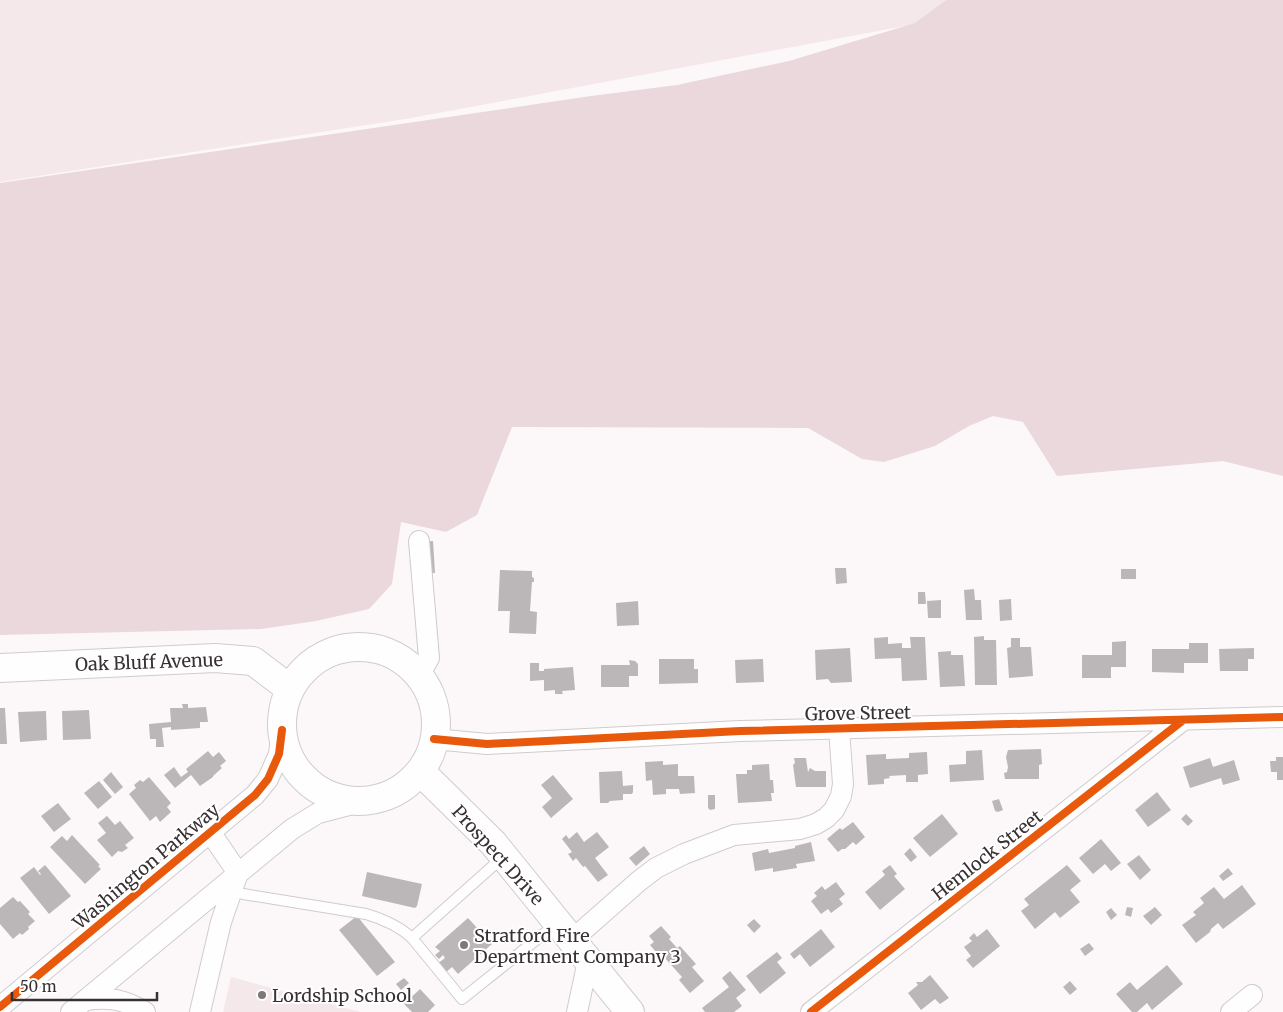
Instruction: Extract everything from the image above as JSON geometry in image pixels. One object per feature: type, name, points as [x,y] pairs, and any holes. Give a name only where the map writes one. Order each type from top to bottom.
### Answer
[{"type":"main road","points":[[362,647],[383,651],[403,661],[419,676],[432,702],[435,717],[434,738],[429,755],[420,770],[405,786],[386,796],[364,801],[349,800],[334,797],[321,791],[308,782],[298,771],[284,744],[282,730],[283,709],[290,689],[302,671],[320,657],[340,649],[362,647]]},
{"type":"main road","name":"Oak Bluff Avenue","points":[[0,668],[215,658],[253,661],[290,689]]},
{"type":"main road","name":"Prospect Drive","points":[[420,770],[493,843],[630,1012]]},
{"type":"street","points":[[419,541],[429,658],[419,676]]},
{"type":"street","name":"Grove Street","points":[[434,738],[487,744],[740,731],[1283,717]]},
{"type":"street","name":"Hemlock Street","points":[[810,1012],[1182,721]]},
{"type":"street","points":[[577,1012],[573,941],[639,881],[656,868],[684,854],[734,835],[800,829],[816,824],[826,818],[834,810],[841,796],[843,784],[840,729]]},
{"type":"street","name":"Washington Parkway","points":[[0,1007],[255,795],[268,779],[279,754],[282,730]]},
{"type":"street","points":[[79,1006],[230,884],[292,828],[318,813],[364,801]]},
{"type":"street","points":[[200,1012],[230,884],[210,832]]},
{"type":"street","points":[[1231,1012],[1252,995]]},
{"type":"street","points":[[79,1006],[105,998],[121,1000],[145,1012]]},
{"type":"lane","points":[[412,938],[504,856]]},
{"type":"lane","points":[[230,884],[243,894],[366,914],[384,920],[412,938],[462,999],[573,941]]},
{"type":"shaded area","points":[[0,0],[946,0],[916,24],[406,119],[0,182]]},
{"type":"shaded area","points":[[946,0],[1283,0],[1283,476],[1223,461],[1057,476],[1023,422],[993,416],[969,426],[935,446],[884,462],[862,459],[808,428],[512,427],[477,515],[446,532],[401,522],[392,584],[369,609],[316,621],[261,629],[0,635],[0,183],[677,85],[789,61],[915,23]]},
{"type":"shaded area","name":"Lordship School","points":[[231,977],[361,1012],[223,1012]]},
{"type":"building","points":[[433,541],[435,573],[425,573],[420,542]]},
{"type":"building","points":[[835,568],[846,568],[847,583],[836,584]]},
{"type":"building","points":[[1121,569],[1136,569],[1136,579],[1121,579]]},
{"type":"building","points":[[500,570],[532,571],[534,582],[532,582],[530,611],[537,612],[536,634],[509,633],[510,611],[498,611]]},
{"type":"building","points":[[974,589],[975,600],[981,600],[982,620],[966,620],[964,590]]},
{"type":"building","points":[[918,592],[925,592],[926,604],[918,604]]},
{"type":"building","points":[[1011,599],[1012,620],[1000,621],[999,600]]},
{"type":"building","points":[[941,600],[941,618],[928,618],[927,601]]},
{"type":"building","points":[[638,601],[639,625],[617,626],[616,603]]},
{"type":"building","points":[[984,636],[984,640],[996,640],[997,685],[975,685],[974,637]]},
{"type":"building","points":[[888,637],[888,644],[902,643],[902,648],[911,648],[910,637],[925,637],[927,680],[902,681],[901,658],[875,659],[874,638]]},
{"type":"building","points":[[1011,638],[1020,638],[1020,647],[1031,647],[1033,676],[1009,678],[1007,648],[1011,647]]},
{"type":"building","points":[[1126,641],[1126,667],[1111,667],[1111,678],[1082,678],[1082,655],[1112,655],[1112,642]]},
{"type":"building","points":[[1189,643],[1208,643],[1208,663],[1184,663],[1184,673],[1152,672],[1152,649],[1189,649]]},
{"type":"building","points":[[850,648],[852,682],[831,683],[828,679],[816,680],[815,650]]},
{"type":"building","points":[[1254,648],[1254,659],[1248,659],[1248,671],[1220,671],[1219,649]]},
{"type":"building","points":[[951,651],[951,655],[963,655],[965,686],[940,687],[938,652]]},
{"type":"building","points":[[659,659],[694,659],[694,669],[698,669],[698,683],[659,684]]},
{"type":"building","points":[[763,659],[764,682],[736,683],[735,660]]},
{"type":"building","points":[[629,660],[635,661],[638,664],[638,676],[629,676],[629,687],[601,687],[601,665],[630,665]]},
{"type":"building","points":[[530,663],[539,663],[539,671],[573,667],[575,690],[562,691],[563,694],[555,694],[555,690],[544,691],[544,680],[530,681]]},
{"type":"building","points":[[182,704],[188,704],[188,708],[206,707],[208,722],[200,722],[200,728],[171,730],[171,727],[162,728],[164,747],[156,747],[156,739],[150,739],[149,724],[171,722],[170,708],[183,708]]},
{"type":"building","points":[[0,708],[5,708],[7,744],[0,744]]},
{"type":"building","points":[[89,710],[91,739],[63,740],[62,711]]},
{"type":"building","points":[[46,711],[47,740],[20,742],[18,712]]},
{"type":"building","points":[[1041,749],[1042,764],[1039,765],[1039,779],[1005,779],[1004,773],[1007,772],[1008,767],[1006,757],[1008,750]]},
{"type":"building","points":[[982,750],[984,780],[950,782],[949,765],[966,764],[966,751]]},
{"type":"building","points":[[208,751],[213,757],[219,752],[226,761],[220,766],[222,768],[213,777],[200,786],[191,775],[175,788],[164,775],[174,767],[181,777],[188,772],[186,769]]},
{"type":"building","points":[[927,752],[928,774],[918,775],[918,782],[906,782],[906,775],[889,776],[890,778],[884,779],[884,784],[868,785],[866,755],[886,754],[886,759],[909,758],[909,753]]},
{"type":"building","points":[[1276,757],[1283,757],[1283,780],[1277,780],[1277,772],[1271,772],[1270,761],[1276,761]]},
{"type":"building","points":[[794,758],[806,758],[808,772],[810,768],[815,771],[826,771],[826,787],[796,787]]},
{"type":"building","points":[[1210,758],[1213,767],[1234,760],[1240,780],[1223,785],[1221,778],[1190,788],[1183,767]]},
{"type":"building","points":[[663,761],[663,765],[678,764],[678,776],[694,776],[695,793],[680,794],[679,789],[666,789],[666,794],[653,795],[652,780],[646,781],[645,762]]},
{"type":"building","points":[[769,764],[770,780],[773,780],[774,793],[771,793],[772,801],[738,803],[736,774],[747,774],[747,770],[752,770],[752,765]]},
{"type":"building","points":[[622,771],[623,786],[633,785],[632,794],[623,794],[623,800],[600,803],[599,772]]},
{"type":"building","points":[[111,772],[123,787],[115,794],[103,780]]},
{"type":"building","points":[[553,775],[573,799],[551,818],[542,807],[552,798],[541,785]]},
{"type":"building","points":[[149,777],[171,803],[167,807],[171,812],[160,822],[156,816],[150,821],[129,794],[136,788],[134,785],[140,780],[143,782]]},
{"type":"building","points":[[99,781],[112,797],[98,809],[84,793]]},
{"type":"building","points":[[1157,792],[1171,810],[1148,827],[1135,810]]},
{"type":"building","points":[[708,795],[715,795],[715,809],[710,810],[708,808]]},
{"type":"building","points":[[999,799],[1003,810],[998,812],[995,811],[992,801]]},
{"type":"building","points":[[58,803],[71,819],[54,832],[41,816]]},
{"type":"building","points":[[942,814],[958,834],[930,857],[913,838]]},
{"type":"building","points":[[1186,814],[1193,821],[1188,826],[1181,819]]},
{"type":"building","points":[[107,816],[115,825],[120,821],[134,838],[125,845],[128,848],[122,852],[118,851],[112,857],[97,840],[106,833],[98,823]]},
{"type":"building","points":[[853,822],[865,837],[856,845],[853,842],[838,852],[827,839],[840,828],[842,830]]},
{"type":"building","points":[[577,832],[584,842],[597,832],[609,847],[595,858],[608,875],[598,882],[585,866],[583,867],[576,858],[573,861],[568,854],[572,852],[562,839],[566,835],[569,839]]},
{"type":"building","points":[[72,835],[100,865],[98,866],[101,869],[85,884],[50,847],[62,836],[67,841]]},
{"type":"building","points":[[1101,839],[1121,863],[1111,871],[1105,864],[1093,874],[1079,858]]},
{"type":"building","points":[[811,842],[815,861],[796,864],[797,868],[773,872],[773,868],[755,871],[752,853],[768,849],[769,853],[795,848],[795,846]]},
{"type":"building","points":[[644,846],[650,854],[636,866],[629,858]]},
{"type":"building","points":[[910,848],[917,857],[911,862],[904,854]]},
{"type":"building","points":[[1139,855],[1151,870],[1140,880],[1127,864]]},
{"type":"building","points":[[45,865],[71,896],[49,914],[20,878],[34,867],[40,875],[38,871]]},
{"type":"building","points":[[890,865],[897,874],[894,876],[905,889],[880,910],[865,892],[885,875],[882,871]]},
{"type":"building","points":[[1067,865],[1081,881],[1070,890],[1080,902],[1060,918],[1055,912],[1035,929],[1021,911],[1029,905],[1024,899]]},
{"type":"building","points":[[1228,868],[1233,874],[1223,881],[1219,876]]},
{"type":"building","points":[[367,872],[422,884],[417,906],[415,908],[362,896]]},
{"type":"building","points":[[836,882],[845,894],[839,899],[843,904],[831,913],[828,909],[821,914],[811,901],[817,896],[814,893],[822,886],[825,890]]},
{"type":"building","points":[[1242,885],[1256,904],[1223,929],[1218,923],[1196,943],[1182,925],[1196,915],[1193,912],[1204,903],[1200,898],[1214,887],[1224,899]]},
{"type":"building","points":[[13,897],[18,902],[20,901],[35,921],[22,935],[20,933],[13,939],[0,924],[0,908]]},
{"type":"building","points":[[1127,907],[1133,908],[1131,917],[1125,915]]},
{"type":"building","points":[[1155,907],[1162,915],[1151,925],[1143,916]]},
{"type":"building","points":[[1111,908],[1117,915],[1111,920],[1106,912]]},
{"type":"building","points":[[357,916],[395,962],[377,976],[339,930]]},
{"type":"building","name":"Stratford Fire Department Company 3","points":[[468,918],[492,944],[458,974],[452,967],[445,973],[437,964],[445,958],[443,955],[439,959],[435,955],[440,951],[435,947]]},
{"type":"building","points":[[754,919],[761,926],[754,933],[747,925]]},
{"type":"building","points":[[661,926],[671,937],[669,939],[677,948],[680,946],[696,964],[692,967],[704,981],[690,993],[679,980],[682,977],[650,945],[654,942],[649,936]]},
{"type":"building","points":[[821,929],[835,947],[810,967],[800,954],[794,959],[790,954]]},
{"type":"building","points":[[987,929],[1000,946],[973,968],[966,960],[971,956],[964,947],[972,941],[969,938],[974,933],[977,937]]},
{"type":"building","points":[[1089,943],[1094,949],[1085,956],[1080,949]]},
{"type":"building","points":[[777,952],[782,958],[777,962],[786,973],[760,994],[746,976]]},
{"type":"building","points":[[1167,965],[1183,984],[1152,1010],[1147,1003],[1137,1012],[1132,1012],[1116,994],[1130,982],[1137,990]]},
{"type":"building","points":[[730,971],[746,990],[736,998],[742,1006],[734,1012],[705,1012],[702,1008],[729,987],[722,978]]},
{"type":"building","points":[[930,975],[949,998],[940,1004],[935,999],[921,1010],[908,993],[918,985],[916,982],[922,982]]},
{"type":"building","points":[[404,978],[409,983],[401,990],[396,984]]},
{"type":"building","points":[[1070,981],[1077,989],[1070,995],[1063,987]]},
{"type":"building","points":[[420,989],[435,1005],[428,1012],[412,1012],[404,1004]]},
{"type":"cycle path","points":[[434,739],[487,744],[740,731],[1283,717]]},
{"type":"cycle path","points":[[811,1012],[1182,721]]},
{"type":"cycle path","points":[[0,1007],[255,795],[268,779],[279,754],[282,730]]},
{"type":"place","name":"Stratford Fire Department Company 3","points":[[464,945]]},
{"type":"place","name":"Lordship School","points":[[262,995]]}]
